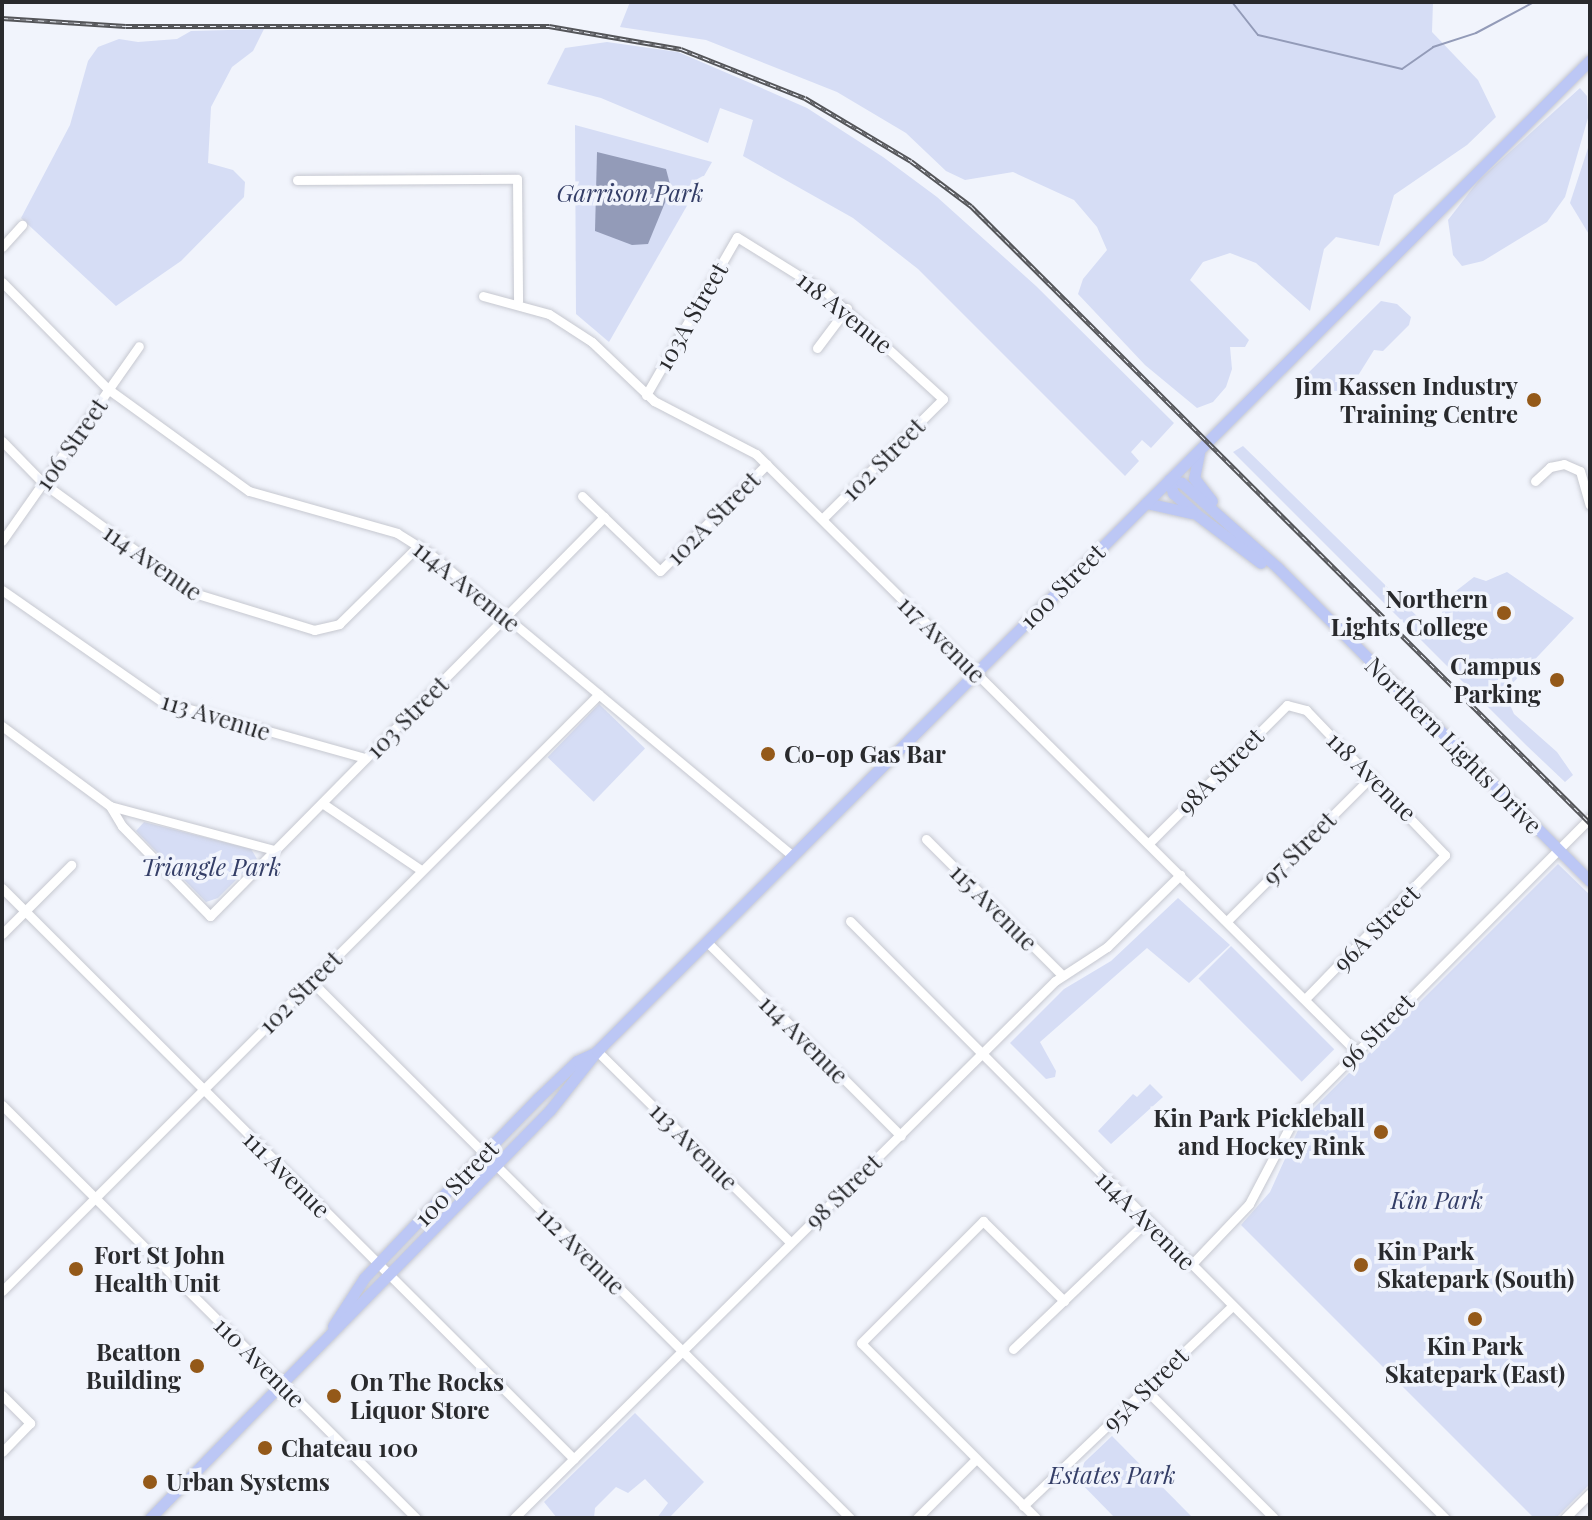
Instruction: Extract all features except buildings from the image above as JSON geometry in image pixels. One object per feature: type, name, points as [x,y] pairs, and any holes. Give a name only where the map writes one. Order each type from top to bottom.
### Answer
[{"type":"main road","name":"100 Street","points":[[150,1518],[550,1110],[597,1051],[974,671],[1590,60]]},
{"type":"main road","points":[[1200,449],[1194,478],[1247,541]]},
{"type":"main road","name":"Northern Lights Drive","points":[[1169,480],[1173,493],[1196,514],[1317,609]]},
{"type":"main road","name":"Northern Lights Drive","points":[[1169,480],[1182,483],[1247,541],[1590,881]]},
{"type":"main road","points":[[1146,503],[1196,514]]},
{"type":"main road","name":"100 Street","points":[[331,1330],[340,1308],[378,1264],[577,1061],[597,1051]]},
{"type":"street","points":[[297,180],[517,179],[518,301]]},
{"type":"street","points":[[2,247],[22,225]]},
{"type":"street","name":"118 Avenue","points":[[737,237],[847,308],[943,399]]},
{"type":"street","name":"103A Street","points":[[646,395],[737,237]]},
{"type":"street","name":"114A Avenue","points":[[2,282],[108,389],[258,496],[397,533],[419,545],[793,856]]},
{"type":"street","name":"117 Avenue","points":[[483,296],[518,301],[581,334],[646,395],[736,439],[767,464],[1356,1051]]},
{"type":"street","points":[[817,348],[847,308]]},
{"type":"street","name":"106 Street","points":[[2,541],[139,346]]},
{"type":"street","name":"102 Street","points":[[822,519],[943,399]]},
{"type":"street","name":"114 Avenue","points":[[2,441],[43,483],[210,601],[331,630],[419,545]]},
{"type":"street","name":"102A Street","points":[[604,517],[660,571],[767,464]]},
{"type":"street","points":[[1535,481],[1550,467],[1564,464],[1580,471],[1590,505]]},
{"type":"street","points":[[582,496],[604,517]]},
{"type":"street","name":"103 Street","points":[[110,806],[122,826],[210,916],[604,517]]},
{"type":"street","name":"113 Avenue","points":[[2,590],[161,701],[365,758]]},
{"type":"street","name":"102 Street","points":[[3,1287],[599,694]]},
{"type":"street","name":"118 Avenue","points":[[1293,703],[1372,776],[1445,855]]},
{"type":"street","name":"98A Street","points":[[1149,843],[1293,703]]},
{"type":"street","points":[[2,726],[110,806],[274,850]]},
{"type":"street","name":"97 Street","points":[[1227,921],[1372,776]]},
{"type":"street","points":[[322,803],[421,870]]},
{"type":"street","name":"96 Street","points":[[1191,1265],[1249,1204],[1298,1111],[1590,818]]},
{"type":"street","name":"115 Avenue","points":[[926,839],[1062,975]]},
{"type":"street","name":"96A Street","points":[[1305,999],[1445,855]]},
{"type":"street","points":[[2,934],[71,865]]},
{"type":"street","name":"98 Street","points":[[514,1518],[1062,975],[1107,947],[1180,875]]},
{"type":"street","name":"111 Avenue","points":[[2,888],[574,1459]]},
{"type":"street","name":"114A Avenue","points":[[850,921],[1445,1518]]},
{"type":"street","name":"114 Avenue","points":[[707,942],[901,1136]]},
{"type":"street","name":"112 Avenue","points":[[311,981],[850,1518]]},
{"type":"street","name":"113 Avenue","points":[[597,1051],[790,1242]]},
{"type":"street","name":"110 Avenue","points":[[2,1105],[416,1518]]},
{"type":"street","points":[[1036,1518],[861,1343],[983,1221],[1064,1301]]},
{"type":"street","points":[[1013,1349],[1147,1221]]},
{"type":"street","name":"95A Street","points":[[1023,1506],[1232,1306]]},
{"type":"street","points":[[1145,1389],[1274,1518]]},
{"type":"street","points":[[2,1395],[30,1423],[2,1452]]},
{"type":"street","points":[[917,1518],[976,1459]]},
{"type":"street","points":[[1565,1518],[1590,1493]]},
{"type":"green space","points":[[630,2],[1433,2],[1432,32],[1478,80],[1496,117],[1467,145],[1394,195],[1379,246],[1336,237],[1324,249],[1310,311],[1256,263],[1230,253],[1203,262],[1190,280],[1249,340],[1245,347],[1230,347],[1232,369],[1226,387],[1213,402],[1197,408],[1145,365],[1078,294],[1083,279],[1107,250],[1097,227],[1074,200],[1013,172],[965,180],[946,171],[906,133],[837,92],[706,40],[620,27]]},
{"type":"green space","points":[[264,29],[253,51],[232,67],[211,107],[208,163],[233,170],[245,182],[244,197],[181,261],[116,306],[21,218],[70,125],[88,61],[98,47],[119,39],[138,42],[177,39],[191,31]]},
{"type":"green space","points":[[607,42],[678,52],[807,108],[883,157],[937,197],[1036,286],[1174,423],[1151,448],[1142,440],[1131,452],[1139,461],[1125,476],[918,269],[853,218],[743,156],[753,120],[720,108],[708,143],[601,98],[547,84],[565,48]]},
{"type":"green space","points":[[1580,88],[1587,96],[1588,118],[1565,197],[1547,222],[1483,261],[1462,266],[1453,255],[1448,220],[1479,180]]},
{"type":"green space","name":"Garrison Park","points":[[575,125],[712,162],[609,342],[576,314]]},
{"type":"green space","points":[[1590,142],[1590,236],[1570,203]]},
{"type":"green space","points":[[1381,301],[1397,304],[1411,317],[1409,325],[1383,351],[1374,350],[1359,374],[1338,391],[1313,392],[1303,378]]},
{"type":"green space","points":[[1243,446],[1423,622],[1440,619],[1447,598],[1474,577],[1486,581],[1507,572],[1574,618],[1508,688],[1507,698],[1514,714],[1557,752],[1573,775],[1565,782],[1526,745],[1233,452]]},
{"type":"green space","points":[[599,704],[645,748],[594,802],[548,757]]},
{"type":"green space","name":"Triangle Park","points":[[144,822],[251,849],[257,859],[218,898],[206,902],[136,831]]},
{"type":"green space","name":"Kin Park","points":[[1558,864],[1590,895],[1590,1484],[1556,1518],[1534,1518],[1241,1225],[1270,1192],[1303,1119]]},
{"type":"green space","points":[[1178,898],[1230,945],[1189,983],[1147,948],[1040,1042],[1056,1071],[1055,1077],[1046,1079],[1010,1043],[1064,989],[1111,961]]},
{"type":"green space","points":[[1231,946],[1334,1049],[1302,1082],[1198,979]]},
{"type":"green space","points":[[1150,1084],[1163,1097],[1111,1144],[1098,1131],[1133,1094],[1137,1097]]},
{"type":"green space","points":[[635,1413],[704,1482],[669,1518],[657,1518],[668,1503],[645,1479],[628,1493],[616,1487],[595,1508],[594,1518],[557,1518],[544,1502]]},
{"type":"green space","name":"Estates Park","points":[[1112,1436],[1193,1518],[1115,1518],[1072,1474]]},
{"type":"shaded area","points":[[597,152],[666,169],[671,188],[648,244],[632,245],[595,231]]},
{"type":"waterway","points":[[1232,2],[1258,35],[1402,69],[1433,47],[1476,33],[1534,2]]},
{"type":"railway","points":[[2,18],[126,26],[549,26],[681,49],[805,98],[911,161],[971,206],[1590,823]]},
{"type":"place","name":"Jim Kassen Industry Training Centre","points":[[1534,400]]},
{"type":"place","name":"Northern Lights College","points":[[1504,613]]},
{"type":"place","name":"Campus Parking","points":[[1557,680]]},
{"type":"place","name":"Co-op Gas Bar","points":[[768,754]]},
{"type":"place","name":"Kin Park Pickleball and Hockey Rink","points":[[1381,1132]]},
{"type":"place","name":"Kin Park Skatepark (South)","points":[[1361,1265]]},
{"type":"place","name":"Fort St John Health Unit","points":[[76,1269]]},
{"type":"place","name":"Kin Park Skatepark (East)","points":[[1475,1319]]},
{"type":"place","name":"Beatton Building","points":[[197,1366]]},
{"type":"place","name":"On The Rocks Liquor Store","points":[[334,1396]]},
{"type":"place","name":"Chateau 100","points":[[265,1448]]},
{"type":"place","name":"Urban Systems","points":[[150,1482]]}]
